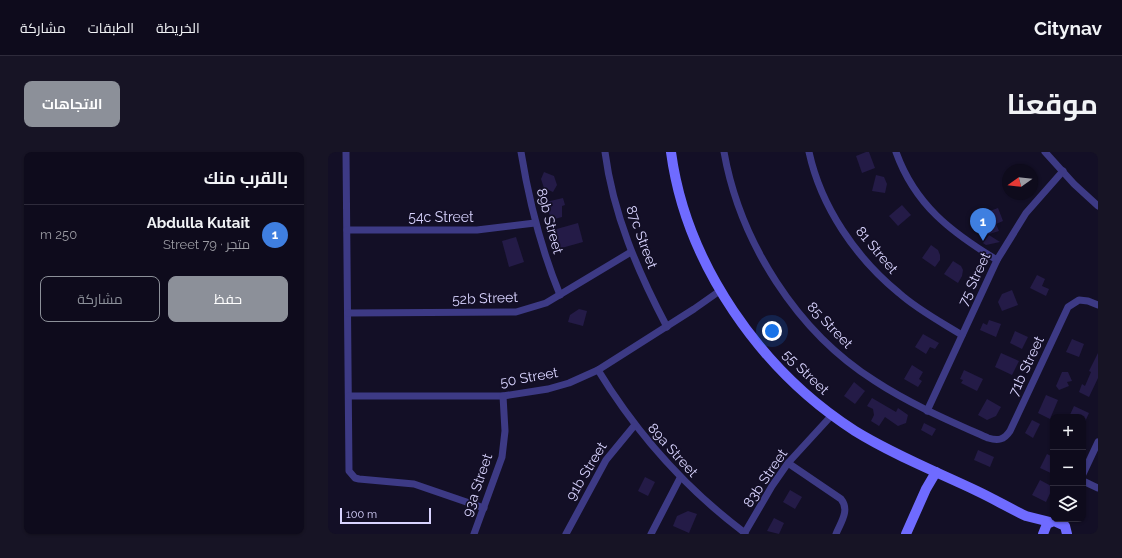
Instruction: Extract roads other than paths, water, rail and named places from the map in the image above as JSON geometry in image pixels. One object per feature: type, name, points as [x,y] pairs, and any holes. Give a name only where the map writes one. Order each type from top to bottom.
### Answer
[{"type":"street","points":[[346,152],[349,396],[348,467],[352,475],[359,479],[414,484],[484,508]]},
{"type":"street","name":"89b Street","points":[[521,152],[536,223],[546,260],[560,295]]},
{"type":"street","name":"87c Street","points":[[605,152],[616,206],[631,252],[667,327]]},
{"type":"street","name":"55 Street","points":[[671,152],[686,212],[696,239],[722,292],[740,320],[772,361],[830,414],[869,439],[1026,516],[1050,520]]},
{"type":"street","name":"85 Street","points":[[724,152],[734,191],[756,246],[770,272],[800,313],[821,336],[853,366],[897,395],[927,411],[988,438],[999,440]]},
{"type":"street","name":"81 Street","points":[[809,152],[818,181],[829,205],[842,228],[868,264],[900,294],[919,309],[962,335]]},
{"type":"street","points":[[896,152],[912,186],[936,216],[954,233],[997,260]]},
{"type":"street","points":[[1045,152],[1098,206]]},
{"type":"street","name":"75 Street","points":[[927,411],[997,260],[1026,213],[1063,171]]},
{"type":"street","name":"54c Street","points":[[347,230],[477,230],[536,223]]},
{"type":"street","name":"52b Street","points":[[348,313],[516,312],[531,308],[560,295],[631,252]]},
{"type":"street","name":"50 Street","points":[[349,396],[503,396],[548,389],[569,383],[598,370],[722,292]]},
{"type":"street","name":"71b Street","points":[[999,440],[1004,438],[1010,431],[1068,307],[1075,301],[1084,300],[1098,305]]},
{"type":"street","name":"89a Street","points":[[598,370],[634,426],[680,478],[711,507],[744,534]]},
{"type":"street","name":"93a Street","points":[[474,534],[499,469],[503,450],[505,431],[503,396]]},
{"type":"street","name":"83b Street","points":[[744,534],[772,486],[788,463],[830,414]]},
{"type":"street","name":"91b Street","points":[[566,534],[602,466],[634,426]]},
{"type":"street","points":[[1086,468],[1098,442]]},
{"type":"street","points":[[788,463],[844,502],[846,507],[845,512],[836,534]]},
{"type":"street","points":[[906,534],[934,472]]},
{"type":"street","points":[[651,534],[680,478]]},
{"type":"street","points":[[1086,482],[1098,488]]},
{"type":"street","name":"55 Street","points":[[1026,516],[1043,534]]},
{"type":"street","points":[[1043,534],[1044,528],[1053,522]]},
{"type":"street","name":"55 Street","points":[[1058,522],[1062,523],[1067,528]]},
{"type":"place","name":"Abdulla Kutait","points":[[983,241]]}]
